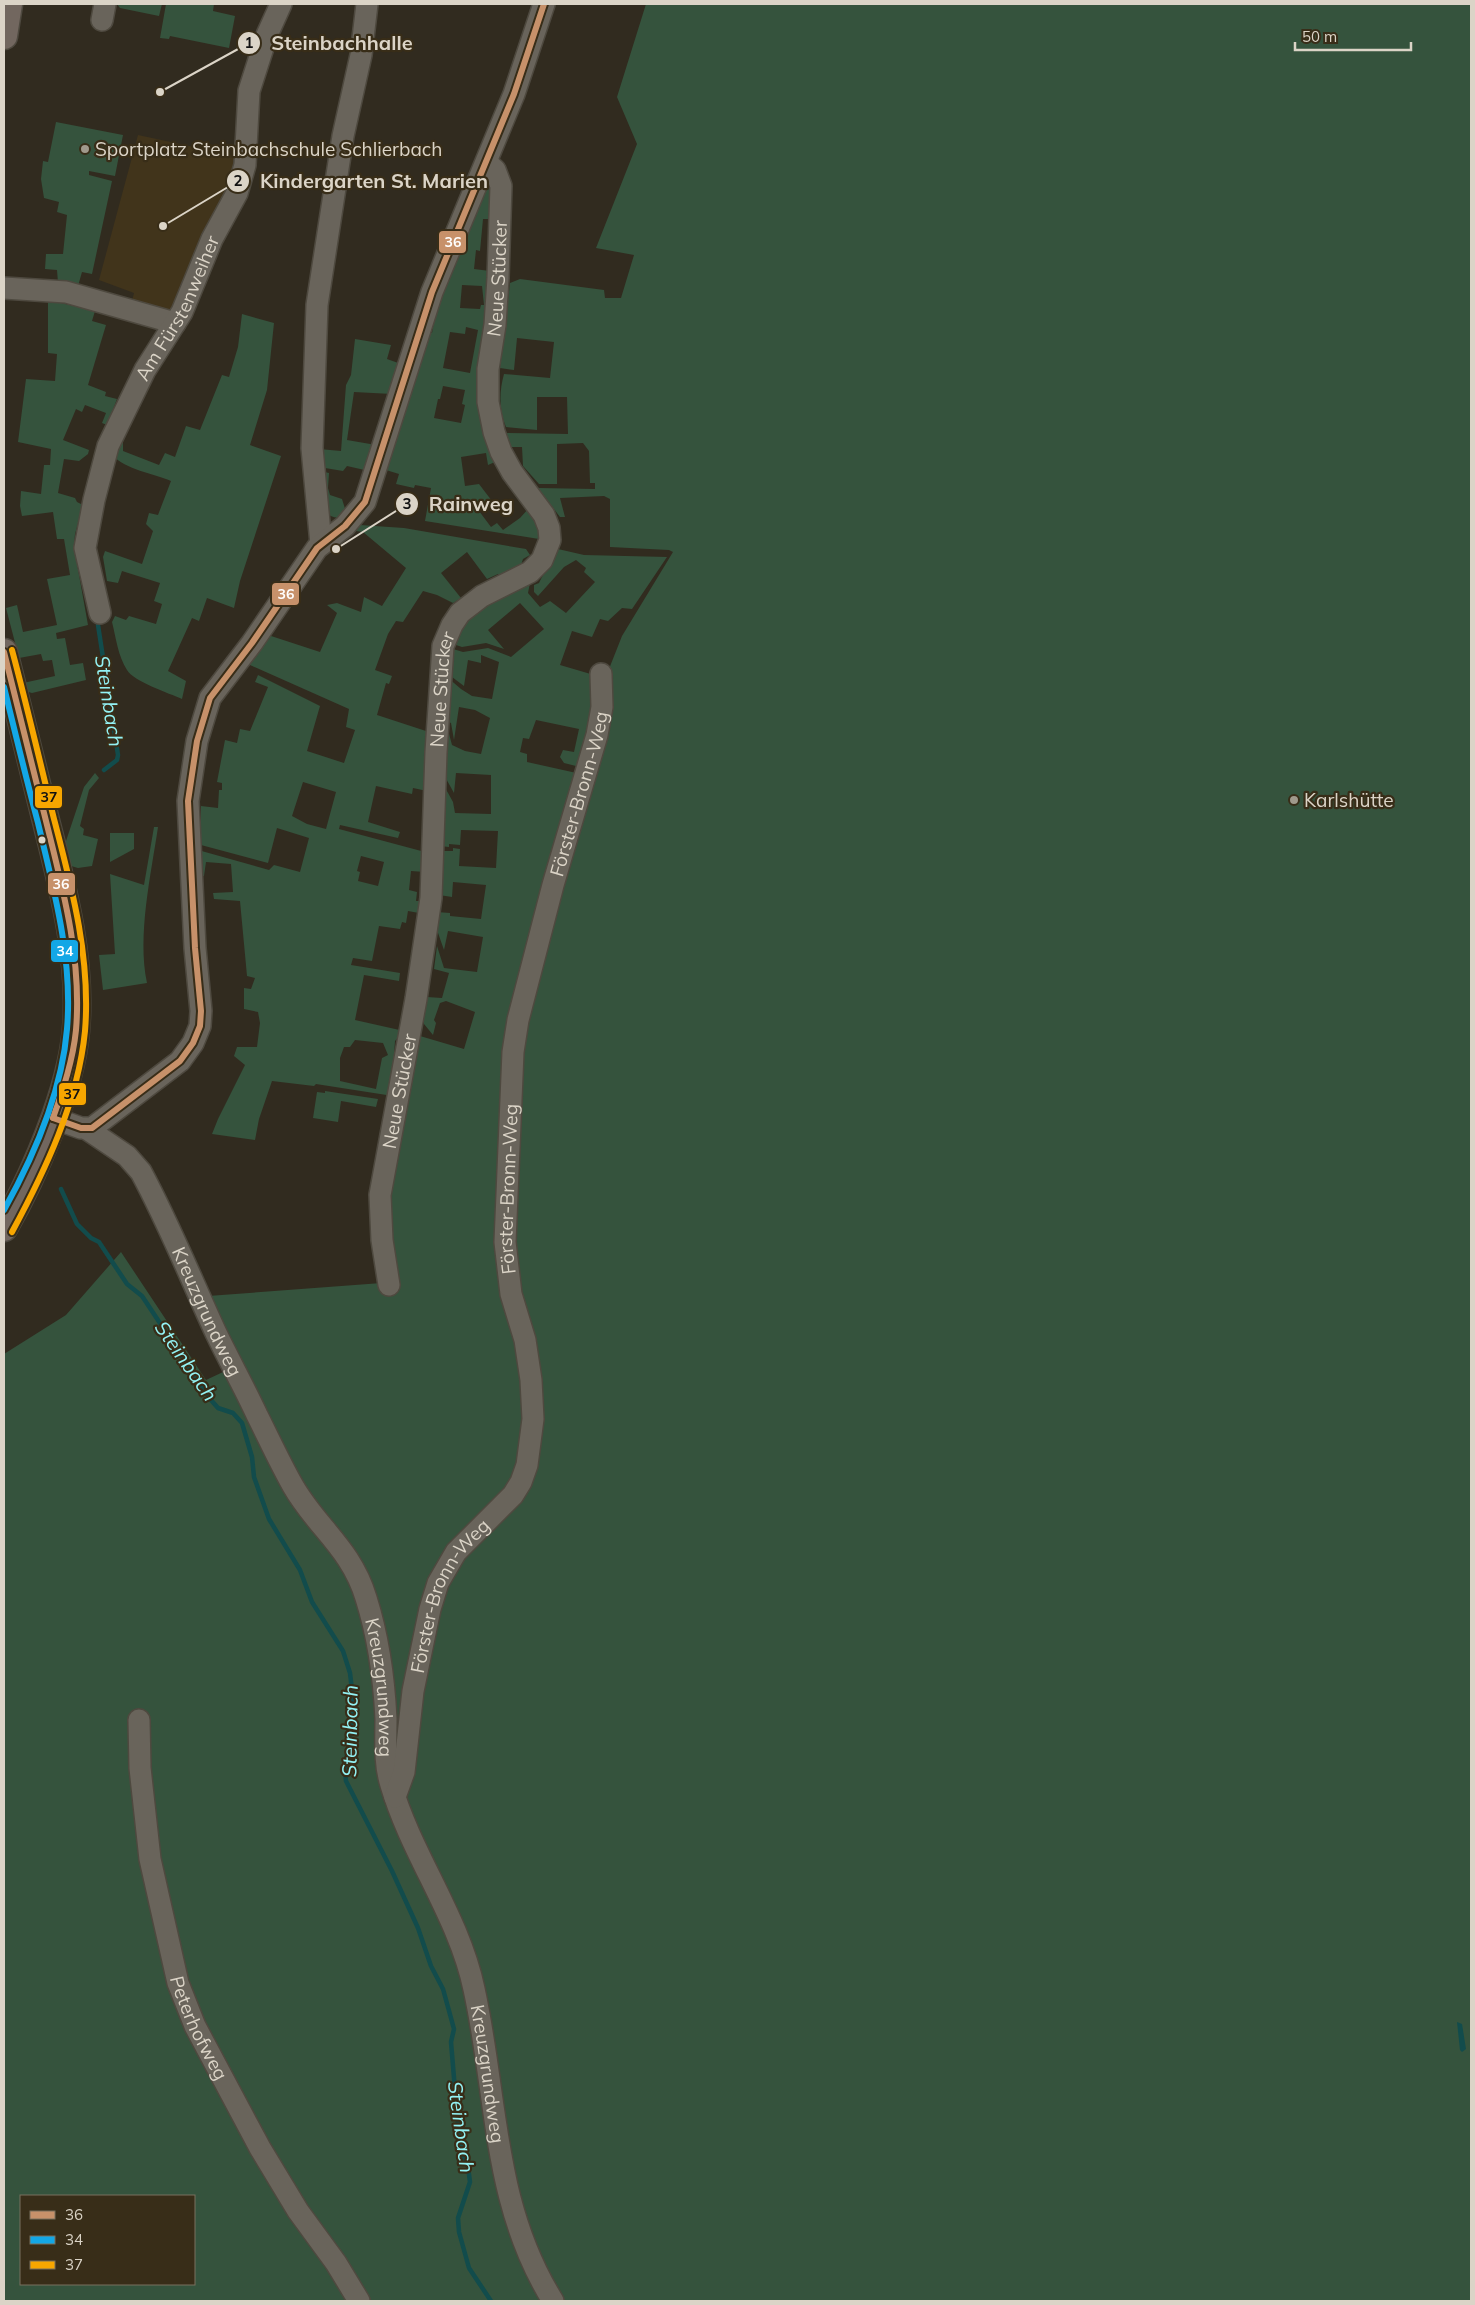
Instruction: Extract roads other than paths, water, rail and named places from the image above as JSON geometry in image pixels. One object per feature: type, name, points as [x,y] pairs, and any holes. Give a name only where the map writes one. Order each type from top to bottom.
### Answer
[{"type":"main road","points":[[4,36],[9,4]]},
{"type":"main road","points":[[4,652],[55,856],[67,913],[74,959],[77,1005],[75,1036],[70,1065],[53,1118],[32,1172],[4,1228]]},
{"type":"street","name":"Am Fürstenweiher","points":[[100,614],[85,548],[96,491],[108,446],[145,370],[175,323],[188,298],[212,239],[238,193],[245,165],[249,91],[255,68],[280,4]]},
{"type":"street","points":[[320,544],[312,448],[317,305],[343,136],[361,56],[367,4]]},
{"type":"street","points":[[87,1129],[97,1125],[111,1112],[176,1065],[186,1054],[197,1034],[201,1011],[195,948],[188,801],[197,741],[206,707],[213,693],[252,643],[320,544],[349,522],[358,513],[368,496],[432,292],[514,94],[544,4]]},
{"type":"street","name":"Neue Stücker","points":[[390,1285],[382,1240],[380,1194],[416,999],[431,898],[436,752],[443,646],[452,625],[460,613],[482,596],[530,572],[542,560],[550,540],[549,528],[544,515],[512,472],[501,452],[489,410],[487,378],[497,300],[501,186],[495,170],[487,163]]},
{"type":"street","points":[[4,288],[66,292],[175,323]]},
{"type":"street","name":"Förster-Bronn-Weg","points":[[394,1797],[404,1772],[413,1691],[430,1609],[438,1584],[456,1552],[513,1495],[521,1482],[527,1465],[533,1419],[531,1380],[525,1340],[511,1294],[505,1242],[513,1052],[518,1020],[553,884],[597,735],[602,706],[601,674]]},
{"type":"street","name":"Kreuzgrundweg","points":[[53,1118],[87,1129],[127,1156],[141,1172],[230,1362],[293,1486],[347,1556],[358,1574],[371,1618],[379,1658],[386,1717],[386,1757],[394,1797],[414,1848],[454,1929],[473,1984],[500,2156],[512,2210],[522,2241],[553,2301]]},
{"type":"street","name":"Peterhofweg","points":[[139,1720],[140,1768],[150,1859],[174,1971],[180,1990],[195,2026],[260,2148],[294,2205],[336,2263],[359,2301]]},
{"type":"water","points":[[1457,2022],[1462,2024],[1466,2049],[1462,2052],[1460,2050]]},
{"type":"waterway","name":"Steinbach","points":[[98,625],[118,755],[117,760],[104,770]]},
{"type":"waterway","name":"Steinbach","points":[[61,1189],[77,1224],[91,1238],[99,1242],[127,1284],[142,1296],[211,1400],[218,1408],[233,1413],[242,1423],[252,1457],[254,1477],[269,1519],[300,1570],[312,1602],[343,1651],[350,1673],[354,1707],[345,1769],[346,1781],[392,1871],[418,1928],[431,1966],[443,1989],[454,2029],[451,2042],[459,2138],[462,2153],[468,2167],[470,2182],[458,2218],[459,2232],[469,2268],[491,2301]]},
{"type":"place","name":"Steinbachhalle","points":[[160,92]]},
{"type":"place","name":"Sportplatz Steinbachschule Schlierbach","points":[[85,149]]},
{"type":"place","name":"Kindergarten St. Marien","points":[[163,226]]},
{"type":"place","name":"Rainweg","points":[[336,549]]},
{"type":"place","name":"Karlshütte","points":[[1294,800]]}]
